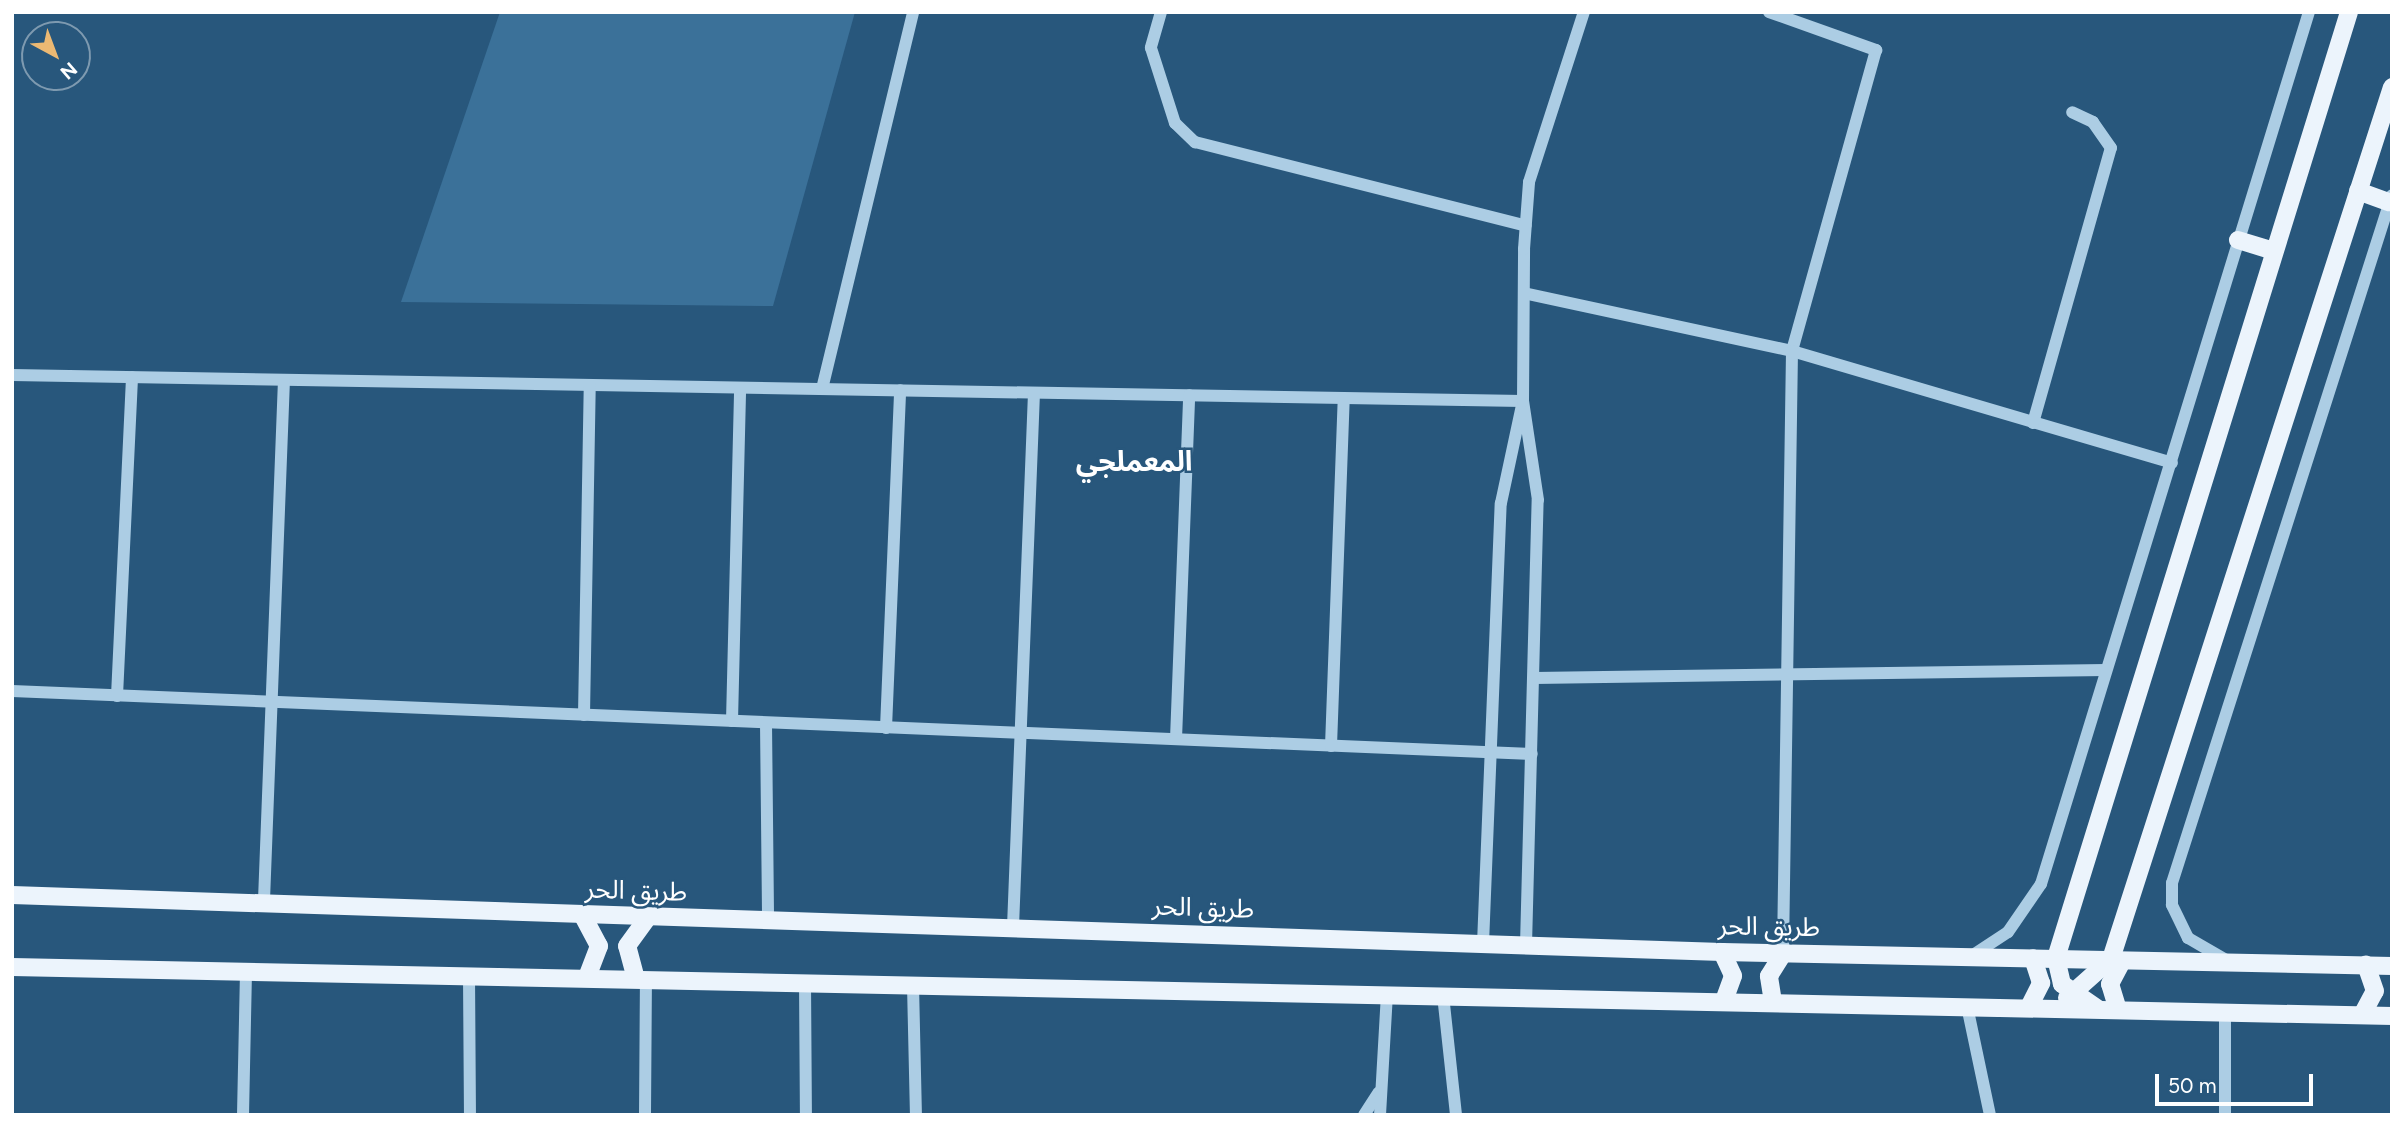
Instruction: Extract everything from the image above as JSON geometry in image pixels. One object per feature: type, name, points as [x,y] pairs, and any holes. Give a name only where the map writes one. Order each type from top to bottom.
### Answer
[{"type":"main road","points":[[2098,1009],[2057,978],[2056,958],[2349,12]]},
{"type":"main road","points":[[2118,1010],[2110,984],[2117,960],[2392,87]]},
{"type":"main road","points":[[2358,191],[2390,198]]},
{"type":"main road","points":[[2238,240],[2274,251]]},
{"type":"main road","name":"طريق الحر","points":[[12,895],[264,900],[583,916],[1013,927],[1783,954],[2392,966]]},
{"type":"main road","points":[[583,916],[599,946],[587,978]]},
{"type":"main road","points":[[641,979],[627,946],[647,918]]},
{"type":"main road","points":[[1722,952],[1733,976],[1724,1001]]},
{"type":"main road","points":[[1773,1002],[1769,976],[1783,954]]},
{"type":"main road","points":[[2033,958],[2041,983],[2037,1007]]},
{"type":"main road","points":[[2037,1007],[2075,994],[2117,960]]},
{"type":"main road","points":[[2362,1015],[2375,991],[2367,965]]},
{"type":"main road","points":[[12,967],[2392,1016]]},
{"type":"street","points":[[822,389],[914,12]]},
{"type":"street","points":[[1161,12],[1151,48],[1175,123],[1195,142],[1527,226]]},
{"type":"street","points":[[1527,945],[1538,500],[1523,401],[1527,226],[1530,182],[1584,12]]},
{"type":"street","points":[[1769,12],[1876,50],[1792,351],[1783,954]]},
{"type":"street","points":[[1969,957],[2008,932],[2041,884],[2309,12]]},
{"type":"street","points":[[2033,423],[2111,148],[2093,122],[2072,112]]},
{"type":"street","points":[[2232,963],[2188,938],[2172,905],[2172,883],[2390,198]]},
{"type":"street","points":[[1524,293],[1792,351],[2172,463]]},
{"type":"street","points":[[12,375],[1523,401]]},
{"type":"street","points":[[117,696],[132,377]]},
{"type":"street","points":[[264,900],[284,380]]},
{"type":"street","points":[[584,715],[590,385]]},
{"type":"street","points":[[732,721],[740,388]]},
{"type":"street","points":[[886,728],[901,390]]},
{"type":"street","points":[[1013,927],[1023,733],[1034,393]]},
{"type":"street","points":[[1176,739],[1189,395]]},
{"type":"street","points":[[1331,746],[1344,398]]},
{"type":"street","points":[[1483,944],[1503,481],[1523,401]]},
{"type":"street","points":[[1534,678],[1788,678],[2106,670]]},
{"type":"street","points":[[12,691],[1532,754]]},
{"type":"street","points":[[766,723],[768,920]]},
{"type":"street","points":[[243,1115],[246,971]]},
{"type":"street","points":[[469,976],[470,1115]]},
{"type":"street","points":[[641,979],[645,1115]]},
{"type":"street","points":[[805,982],[806,1115]]},
{"type":"street","points":[[913,985],[916,1115]]},
{"type":"street","points":[[1380,1115],[1379,1092],[1387,994]]},
{"type":"street","points":[[1443,995],[1456,1115]]},
{"type":"street","points":[[1967,1006],[1990,1115]]},
{"type":"street","points":[[2225,1013],[2225,1115]]},
{"type":"street","points":[[1364,1115],[1379,1092]]},
{"type":"shaded area","points":[[500,12],[855,12],[773,306],[401,302]]},
{"type":"district","name":"المعملجي","points":[[1134,461]]}]
